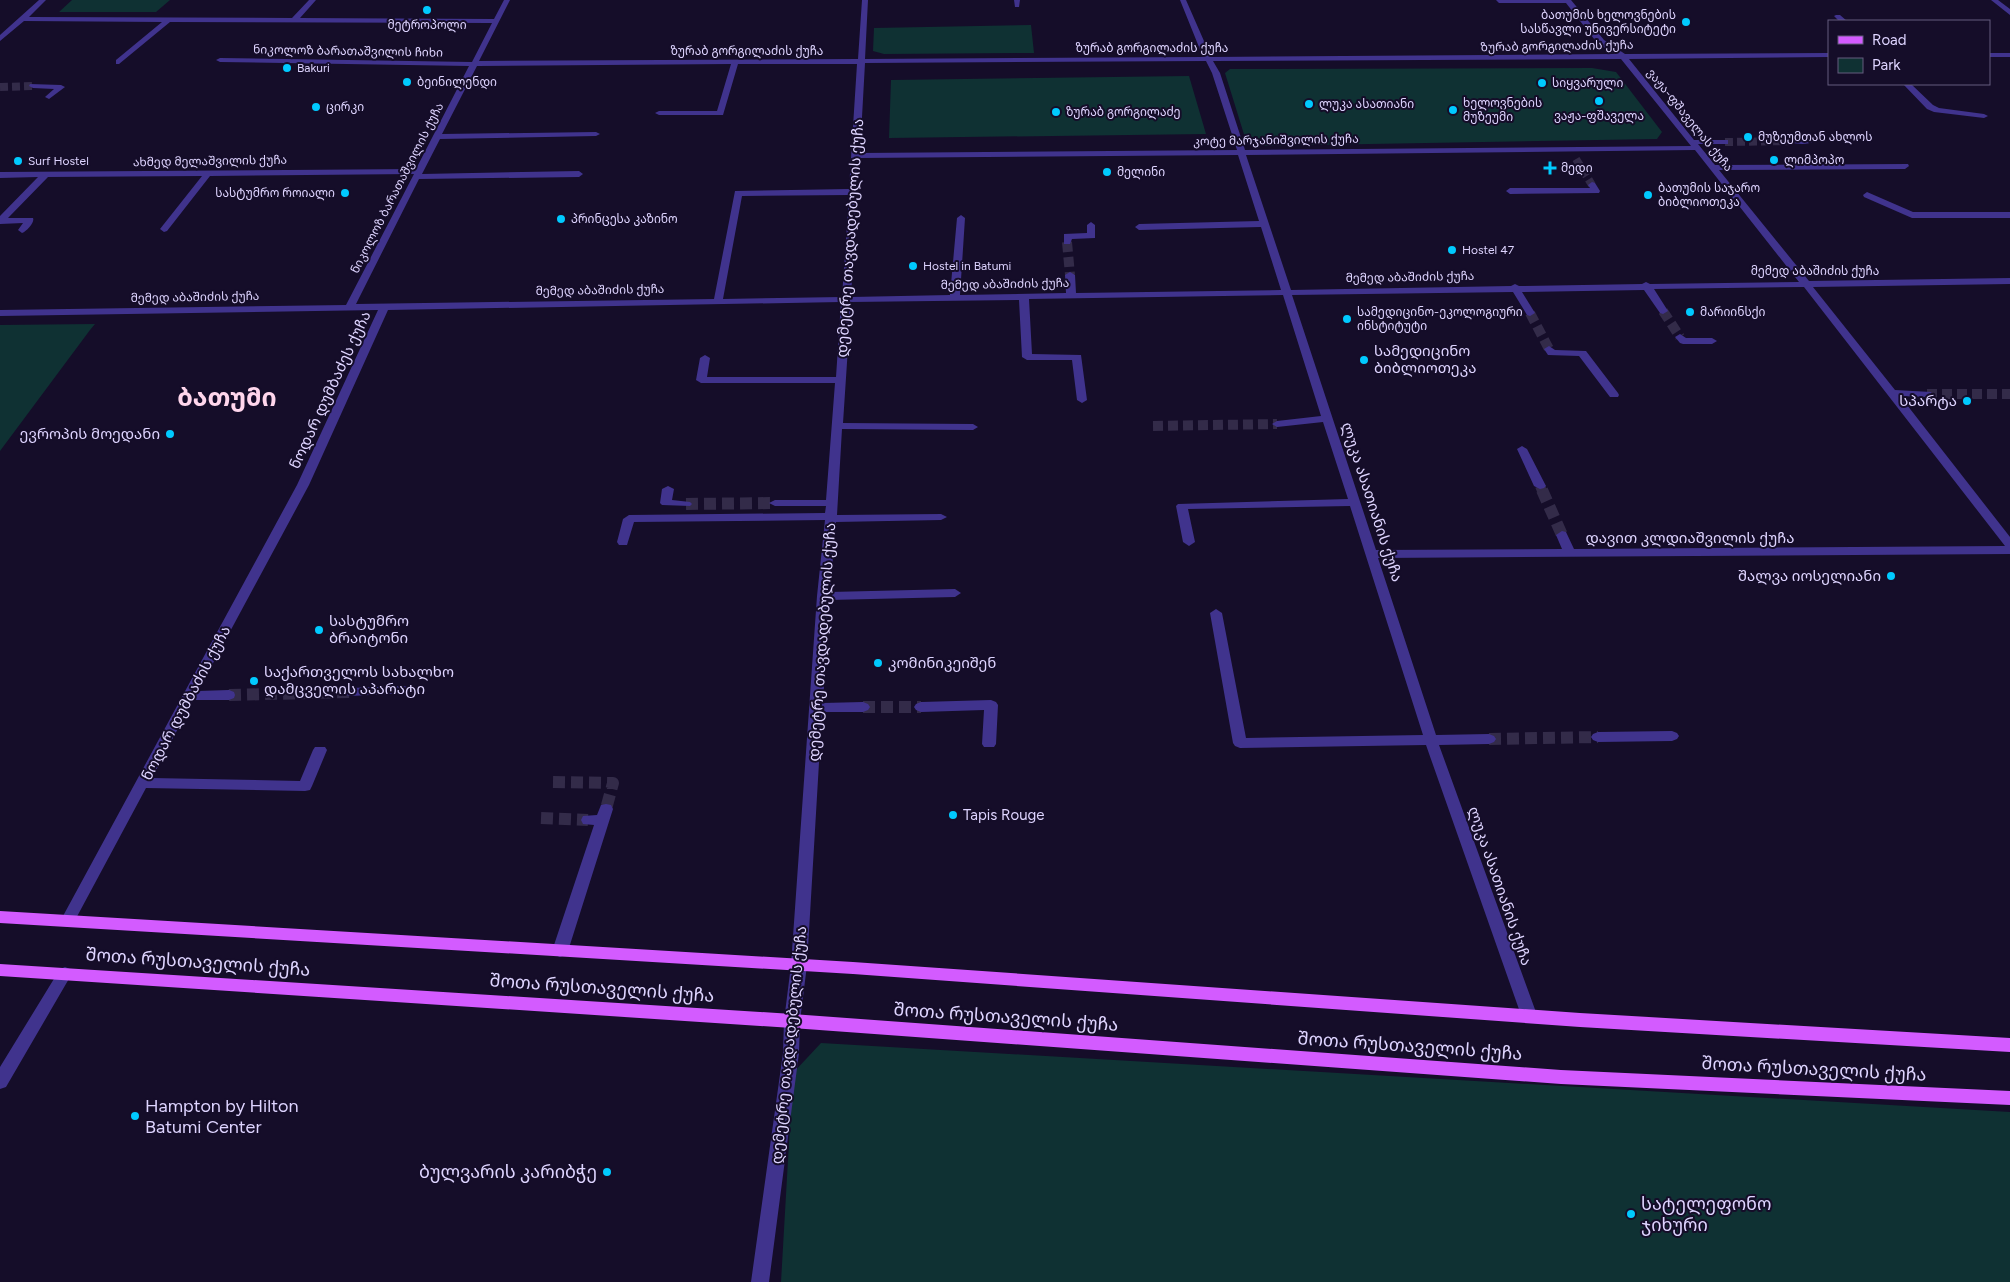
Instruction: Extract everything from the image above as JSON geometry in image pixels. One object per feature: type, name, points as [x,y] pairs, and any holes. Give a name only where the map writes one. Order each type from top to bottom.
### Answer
[{"type":"main road","name":"შოთა რუსთაველის ქუჩა","points":[[0,917],[799,966],[2010,1045]]},
{"type":"main road","name":"შოთა რუსთაველის ქუჩა","points":[[0,970],[792,1021],[1562,1077],[2010,1098]]},
{"type":"street","points":[[0,39],[43,0]]},
{"type":"street","points":[[293,20],[313,0]]},
{"type":"street","name":"ნიკოლოზ ბარათაშვილის ქუჩა","points":[[349,308],[507,0]]},
{"type":"street","name":"დემეტრე თავდადებულის ქუჩა","points":[[760,1282],[791,1053],[792,1021],[799,966],[823,596],[831,518],[854,192],[865,0]]},
{"type":"street","name":"ლუკა ასათიანის ქუჩა","points":[[1183,0],[1208,59],[1216,73],[1431,740],[1529,1015]]},
{"type":"street","points":[[1500,1],[1567,0]]},
{"type":"street","name":"ვაჟა-ფშაველას ქუჩა","points":[[1567,0],[1601,42],[1623,56],[1806,283],[2010,545]]},
{"type":"street","points":[[1994,0],[2010,13]]},
{"type":"street","points":[[22,19],[497,21]]},
{"type":"street","points":[[119,62],[168,20]]},
{"type":"street","points":[[1990,55],[2010,54]]},
{"type":"street","name":"ზურაბ გორგილაძის ქუჩა","points":[[475,64],[1828,55]]},
{"type":"street","name":"ნიკოლოზ ბარათაშვილის ჩიხი","points":[[220,60],[475,64]]},
{"type":"street","points":[[659,113],[720,113],[735,62]]},
{"type":"street","points":[[1908,85],[1930,107],[1937,110],[1984,116]]},
{"type":"street","points":[[33,86],[61,87],[50,97]]},
{"type":"street","points":[[437,137],[596,134]]},
{"type":"street","points":[[1795,141],[1810,141]]},
{"type":"street","name":"კოტე მარჯანიშვილის ქუჩა","points":[[856,156],[1570,149],[1695,145],[1725,142]]},
{"type":"street","points":[[1570,149],[1576,159]]},
{"type":"street","points":[[1712,168],[1905,166]]},
{"type":"street","points":[[164,229],[208,173]]},
{"type":"street","name":"ახმედ მელაშვილის ქუჩა","points":[[0,175],[208,173],[579,174]]},
{"type":"street","points":[[22,230],[30,220],[0,221],[44,175]]},
{"type":"street","points":[[1510,191],[1596,191],[1592,185]]},
{"type":"street","points":[[718,301],[738,193],[854,192]]},
{"type":"street","points":[[1867,195],[1912,215],[2010,215]]},
{"type":"street","points":[[955,297],[961,218]]},
{"type":"street","points":[[1139,227],[1265,224]]},
{"type":"street","points":[[1067,242],[1067,236],[1092,236],[1091,225]]},
{"type":"street","points":[[1070,275],[1071,295]]},
{"type":"street","name":"მემედ აბაშიძის ქუჩა","points":[[0,313],[2010,280]]},
{"type":"street","points":[[1646,285],[1664,311]]},
{"type":"street","points":[[1515,287],[1530,313]]},
{"type":"street","points":[[1024,296],[1027,357],[1077,357],[1082,400]]},
{"type":"street","name":"ნოდარ დუმბაძეს ქუჩა","points":[[303,485],[385,306]]},
{"type":"street","points":[[1680,337],[1683,341],[1712,341]]},
{"type":"street","points":[[1549,349],[1552,353],[1582,353],[1614,395]]},
{"type":"street","points":[[705,358],[701,380],[841,380]]},
{"type":"street","points":[[1891,393],[1927,394]]},
{"type":"street","points":[[1277,424],[1328,418]]},
{"type":"street","points":[[837,426],[973,427]]},
{"type":"street","points":[[1522,449],[1540,486]]},
{"type":"street","name":"ნოდარ დუმბაძის ქუჩა","points":[[68,920],[303,485]]},
{"type":"street","points":[[668,489],[666,503],[686,504]]},
{"type":"street","points":[[1189,542],[1182,506],[1355,502]]},
{"type":"street","points":[[776,503],[832,503]]},
{"type":"street","points":[[623,542],[629,519],[941,517]]},
{"type":"street","points":[[1562,535],[1570,553]]},
{"type":"street","name":"დავით კლდიაშვილის ქუჩა","points":[[1371,554],[2010,550]]},
{"type":"street","points":[[823,596],[956,593]]},
{"type":"street","points":[[1216,613],[1240,742],[1489,739]]},
{"type":"street","points":[[351,692],[403,690]]},
{"type":"street","points":[[190,696],[229,695]]},
{"type":"street","points":[[921,707],[991,706],[990,744]]},
{"type":"street","points":[[817,708],[863,707]]},
{"type":"street","points":[[1598,737],[1672,736]]},
{"type":"street","points":[[143,783],[305,786],[320,750]]},
{"type":"street","points":[[560,951],[599,817]]},
{"type":"street","points":[[0,1082],[65,973]]},
{"type":"green space","points":[[72,0],[170,0],[156,12],[59,12]]},
{"type":"green space","points":[[1031,25],[1034,53],[884,54],[873,51],[874,28]]},
{"type":"green space","points":[[1592,68],[1616,72],[1662,132],[1657,139],[1254,146],[1247,144],[1225,73],[1230,69]]},
{"type":"green space","points":[[1189,76],[1206,134],[889,138],[891,80]]},
{"type":"green space","points":[[95,324],[90,330],[0,451],[0,325]]},
{"type":"green space","points":[[821,1043],[2010,1112],[2010,1282],[781,1282],[793,1073]]},
{"type":"tunnel","points":[[0,87],[33,86]]},
{"type":"tunnel","points":[[1725,142],[1795,141]]},
{"type":"tunnel","points":[[1576,159],[1592,185]]},
{"type":"tunnel","points":[[1067,242],[1070,275]]},
{"type":"tunnel","points":[[1663,311],[1680,337]]},
{"type":"tunnel","points":[[1530,313],[1549,349]]},
{"type":"tunnel","points":[[1927,394],[2010,394]]},
{"type":"tunnel","points":[[1153,426],[1277,424]]},
{"type":"tunnel","points":[[1540,486],[1542,491]]},
{"type":"tunnel","points":[[1542,490],[1562,535]]},
{"type":"tunnel","points":[[686,504],[775,503]]},
{"type":"tunnel","points":[[229,695],[351,692]]},
{"type":"tunnel","points":[[863,707],[921,707]]},
{"type":"tunnel","points":[[1489,739],[1598,737]]},
{"type":"tunnel","points":[[553,782],[613,783],[606,809]]},
{"type":"tunnel","points":[[541,818],[588,820]]},
{"type":"place","name":"მეტროპოლი","points":[[427,10]]},
{"type":"place","name":"ბათუმის ხელოვნების სასწავლი უნივერსიტეტი","points":[[1686,22]]},
{"type":"place","name":"Bakuri","points":[[287,68]]},
{"type":"place","name":"ბეინილენდი","points":[[407,82]]},
{"type":"place","name":"სიყვარული","points":[[1542,83]]},
{"type":"place","name":"ვაჟა-ფშაველა","points":[[1599,101]]},
{"type":"place","name":"ლუკა ასათიანი","points":[[1309,104]]},
{"type":"place","name":"ცირკი","points":[[316,107]]},
{"type":"place","name":"ხელოვნების მუზეუმი","points":[[1453,110]]},
{"type":"place","name":"ზურაბ გორგილაძე","points":[[1056,112]]},
{"type":"place","name":"მუზეუმთან ახლოს","points":[[1748,137]]},
{"type":"place","name":"ლიმპოპო","points":[[1774,160]]},
{"type":"place","name":"Surf Hostel","points":[[18,161]]},
{"type":"place","name":"მედი","points":[[1550,168]]},
{"type":"place","name":"მელინი","points":[[1107,172]]},
{"type":"place","name":"სასტუმრო როიალი","points":[[345,193]]},
{"type":"place","name":"ბათუმის საჯარო ბიბლიოთეკა","points":[[1648,195]]},
{"type":"place","name":"პრინცესა კაზინო","points":[[561,219]]},
{"type":"place","name":"Hostel 47","points":[[1452,250]]},
{"type":"place","name":"Hostel in Batumi","points":[[913,266]]},
{"type":"place","name":"მარიინსქი","points":[[1690,312]]},
{"type":"place","name":"სამედიცინო-ეკოლოგიური ინსტიტუტი","points":[[1347,319]]},
{"type":"place","name":"სამედიცინო ბიბლიოთეკა","points":[[1364,360]]},
{"type":"place","name":"სპარტა","points":[[1967,401]]},
{"type":"place","name":"ევროპის მოედანი","points":[[170,434]]},
{"type":"place","name":"შალვა იოსელიანი","points":[[1891,576]]},
{"type":"place","name":"სასტუმრო ბრაიტონი","points":[[319,630]]},
{"type":"place","name":"კომინიკეიშენ","points":[[878,663]]},
{"type":"place","name":"საქართველოს სახალხო დამცველის აპარატი","points":[[254,681]]},
{"type":"place","name":"Tapis Rouge","points":[[953,815]]},
{"type":"place","name":"Hampton by Hilton Batumi Center","points":[[135,1116]]},
{"type":"place","name":"ბულვარის კარიბჭე","points":[[607,1172]]},
{"type":"place","name":"სატელეფონო ჯიხური","points":[[1631,1214]]},
{"type":"district","name":"ბათუმი","points":[[227,397]]}]
